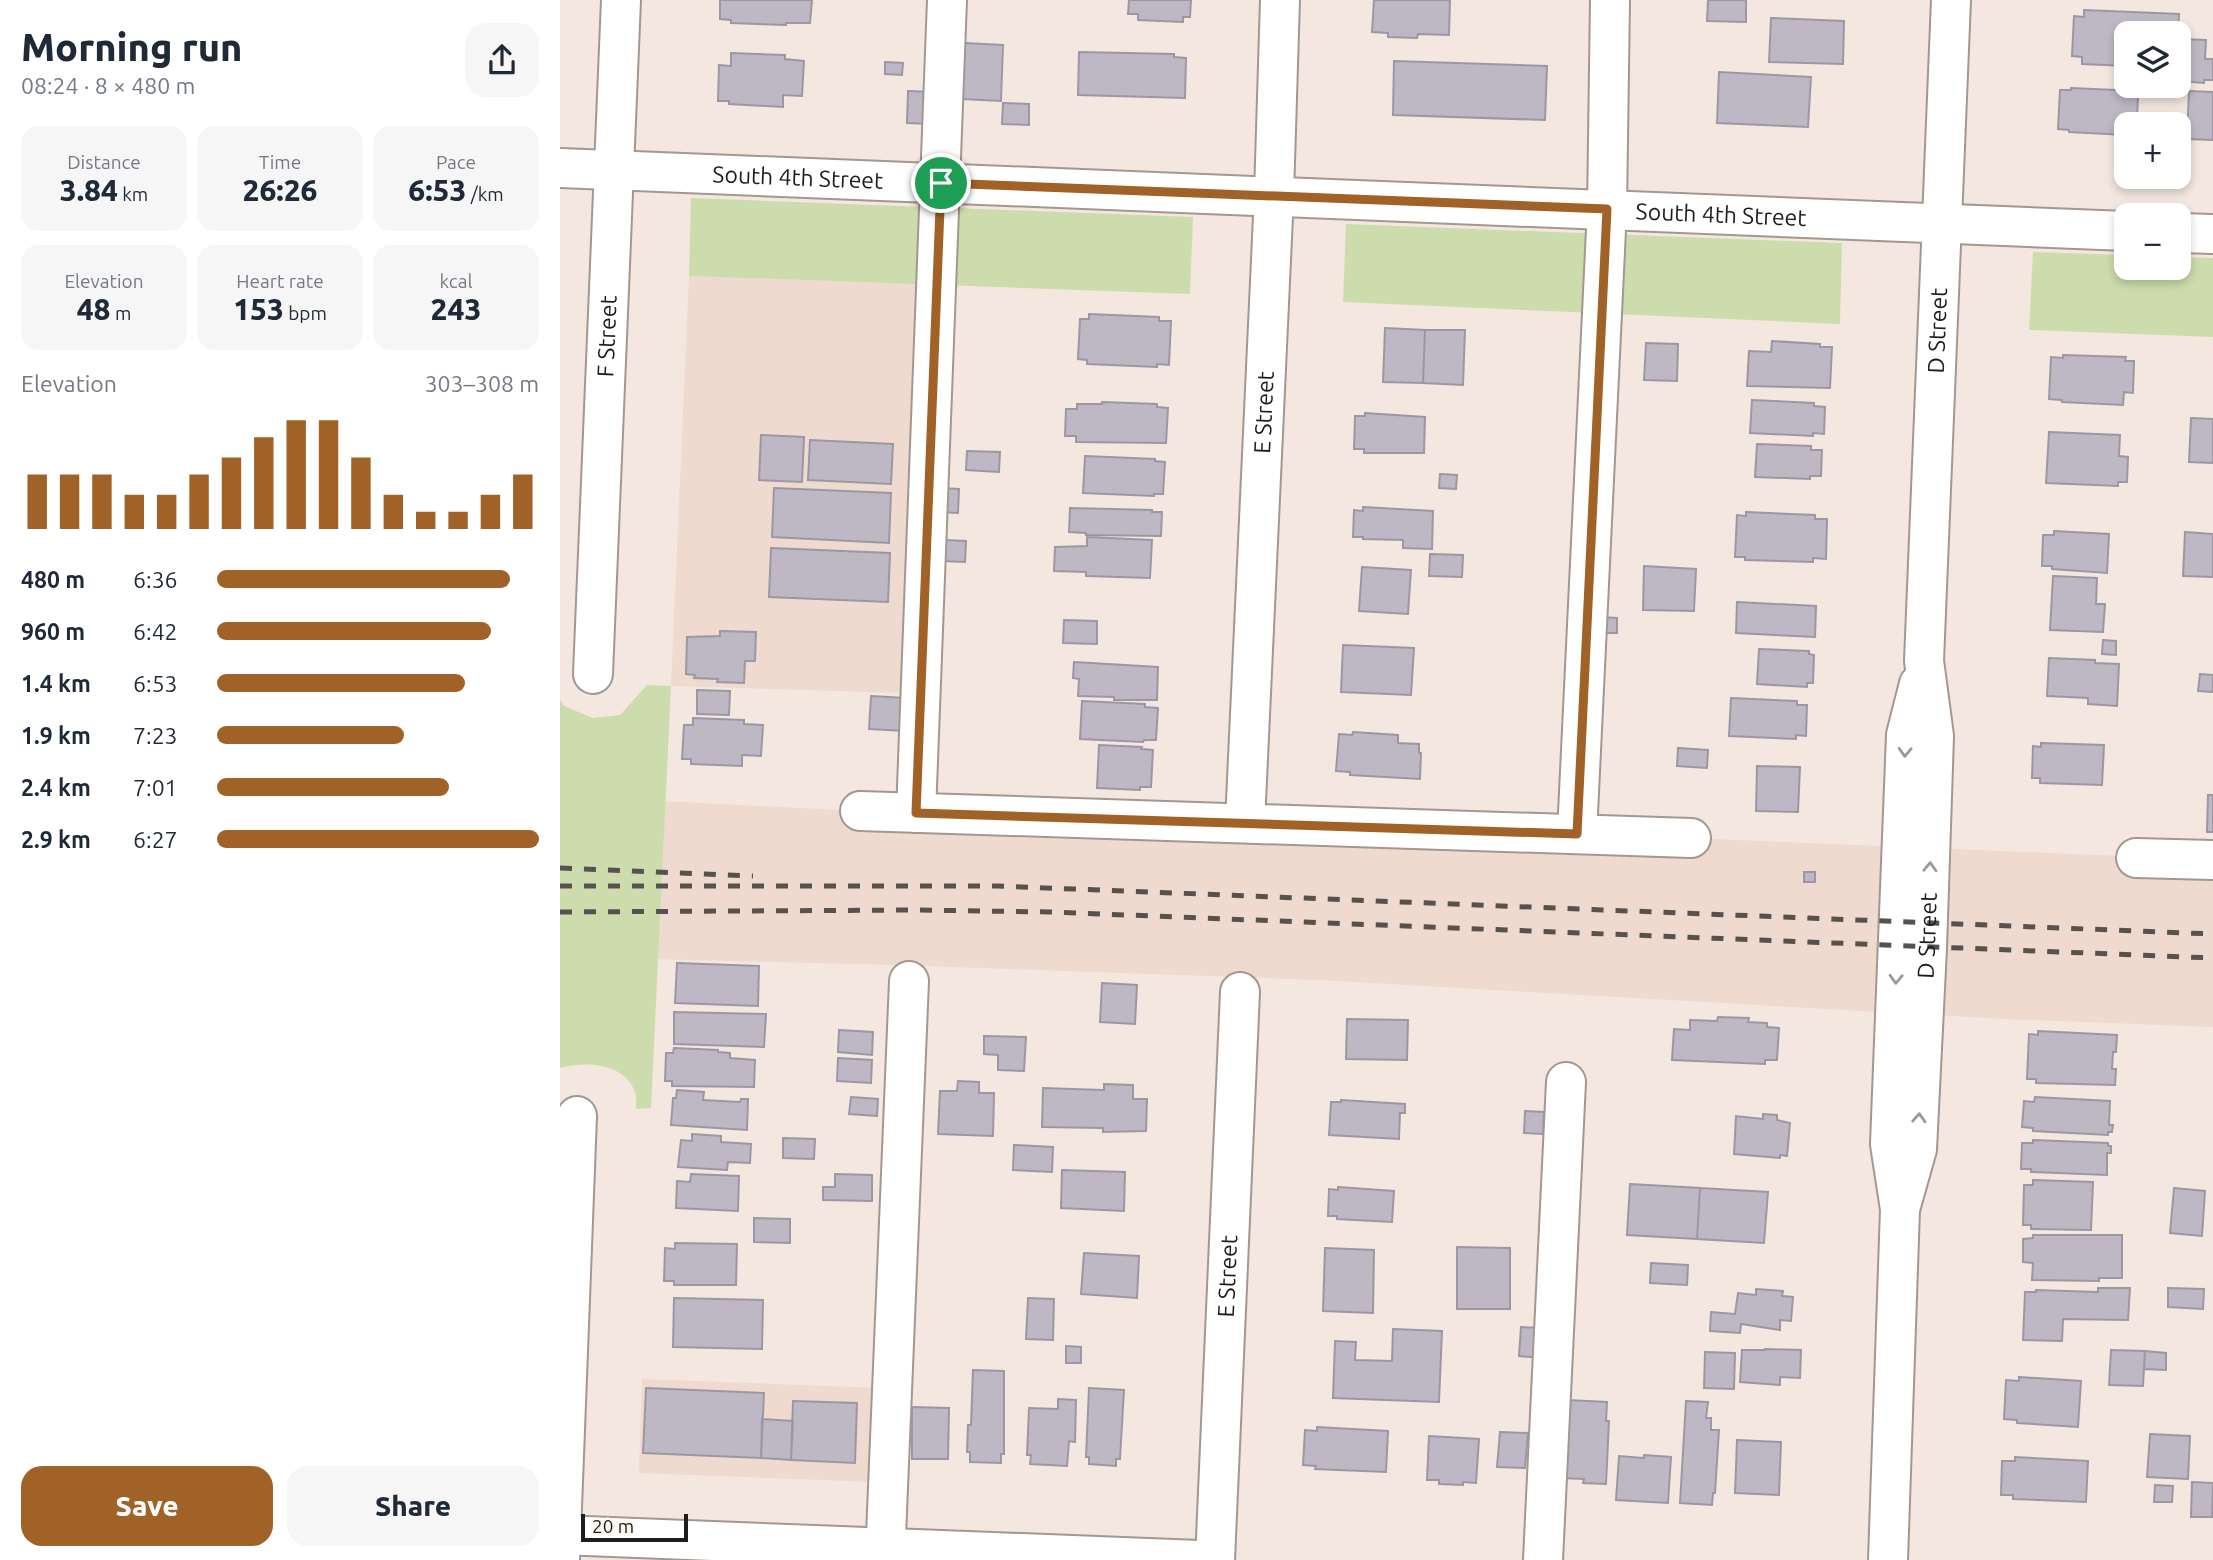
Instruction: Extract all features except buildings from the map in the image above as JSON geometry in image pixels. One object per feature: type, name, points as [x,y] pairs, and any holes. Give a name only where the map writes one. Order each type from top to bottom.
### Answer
[{"type":"street","name":"F Street","points":[[593,674],[621,0]]},
{"type":"street","points":[[916,813],[947,0]]},
{"type":"street","name":"E Street","points":[[1245,823],[1274,195],[1280,0]]},
{"type":"street","points":[[1577,834],[1607,209],[1610,0]]},
{"type":"street","name":"D Street","points":[[1888,1560],[1900,1209],[1917,1149],[1926,961],[1934,736],[1924,661],[1951,0]]},
{"type":"street","name":"South 4th Street","points":[[560,168],[2114,230]]},
{"type":"street","points":[[2191,233],[2213,234]]},
{"type":"street","points":[[860,811],[1691,838]]},
{"type":"street","points":[[2136,858],[2213,860]]},
{"type":"street","points":[[885,1553],[909,981]]},
{"type":"street","name":"E Street","points":[[1215,1560],[1240,992]]},
{"type":"street","points":[[1543,1560],[1566,1082]]},
{"type":"street","points":[[577,1116],[560,1543],[1199,1560]]},
{"type":"shaded area","points":[[689,276],[922,284],[909,693],[671,686]]},
{"type":"shaded area","points":[[560,796],[860,811],[1691,838],[2213,860],[2213,1027],[2004,1019],[1318,980],[896,965],[560,957]]},
{"type":"shaded area","points":[[642,1379],[880,1388],[876,1482],[639,1473]]},
{"type":"green space","points":[[691,198],[1193,217],[1190,294],[689,276]]},
{"type":"green space","points":[[1346,224],[1842,243],[1840,324],[1343,302]]},
{"type":"green space","points":[[2033,252],[2114,255],[2114,280],[2191,280],[2191,257],[2213,258],[2213,337],[2029,330]]},
{"type":"green space","points":[[647,685],[671,686],[651,1108],[636,1109],[636,1094],[630,1082],[613,1069],[592,1065],[560,1068],[560,699],[564,706],[593,718],[620,715]]},
{"type":"railway","points":[[560,868],[753,876]]},
{"type":"railway","points":[[560,886],[997,886],[2213,934]]},
{"type":"railway","points":[[560,912],[1051,912],[2213,958]]},
{"type":"route","points":[[941,183],[1607,209],[1577,834],[916,813],[941,183]]}]
